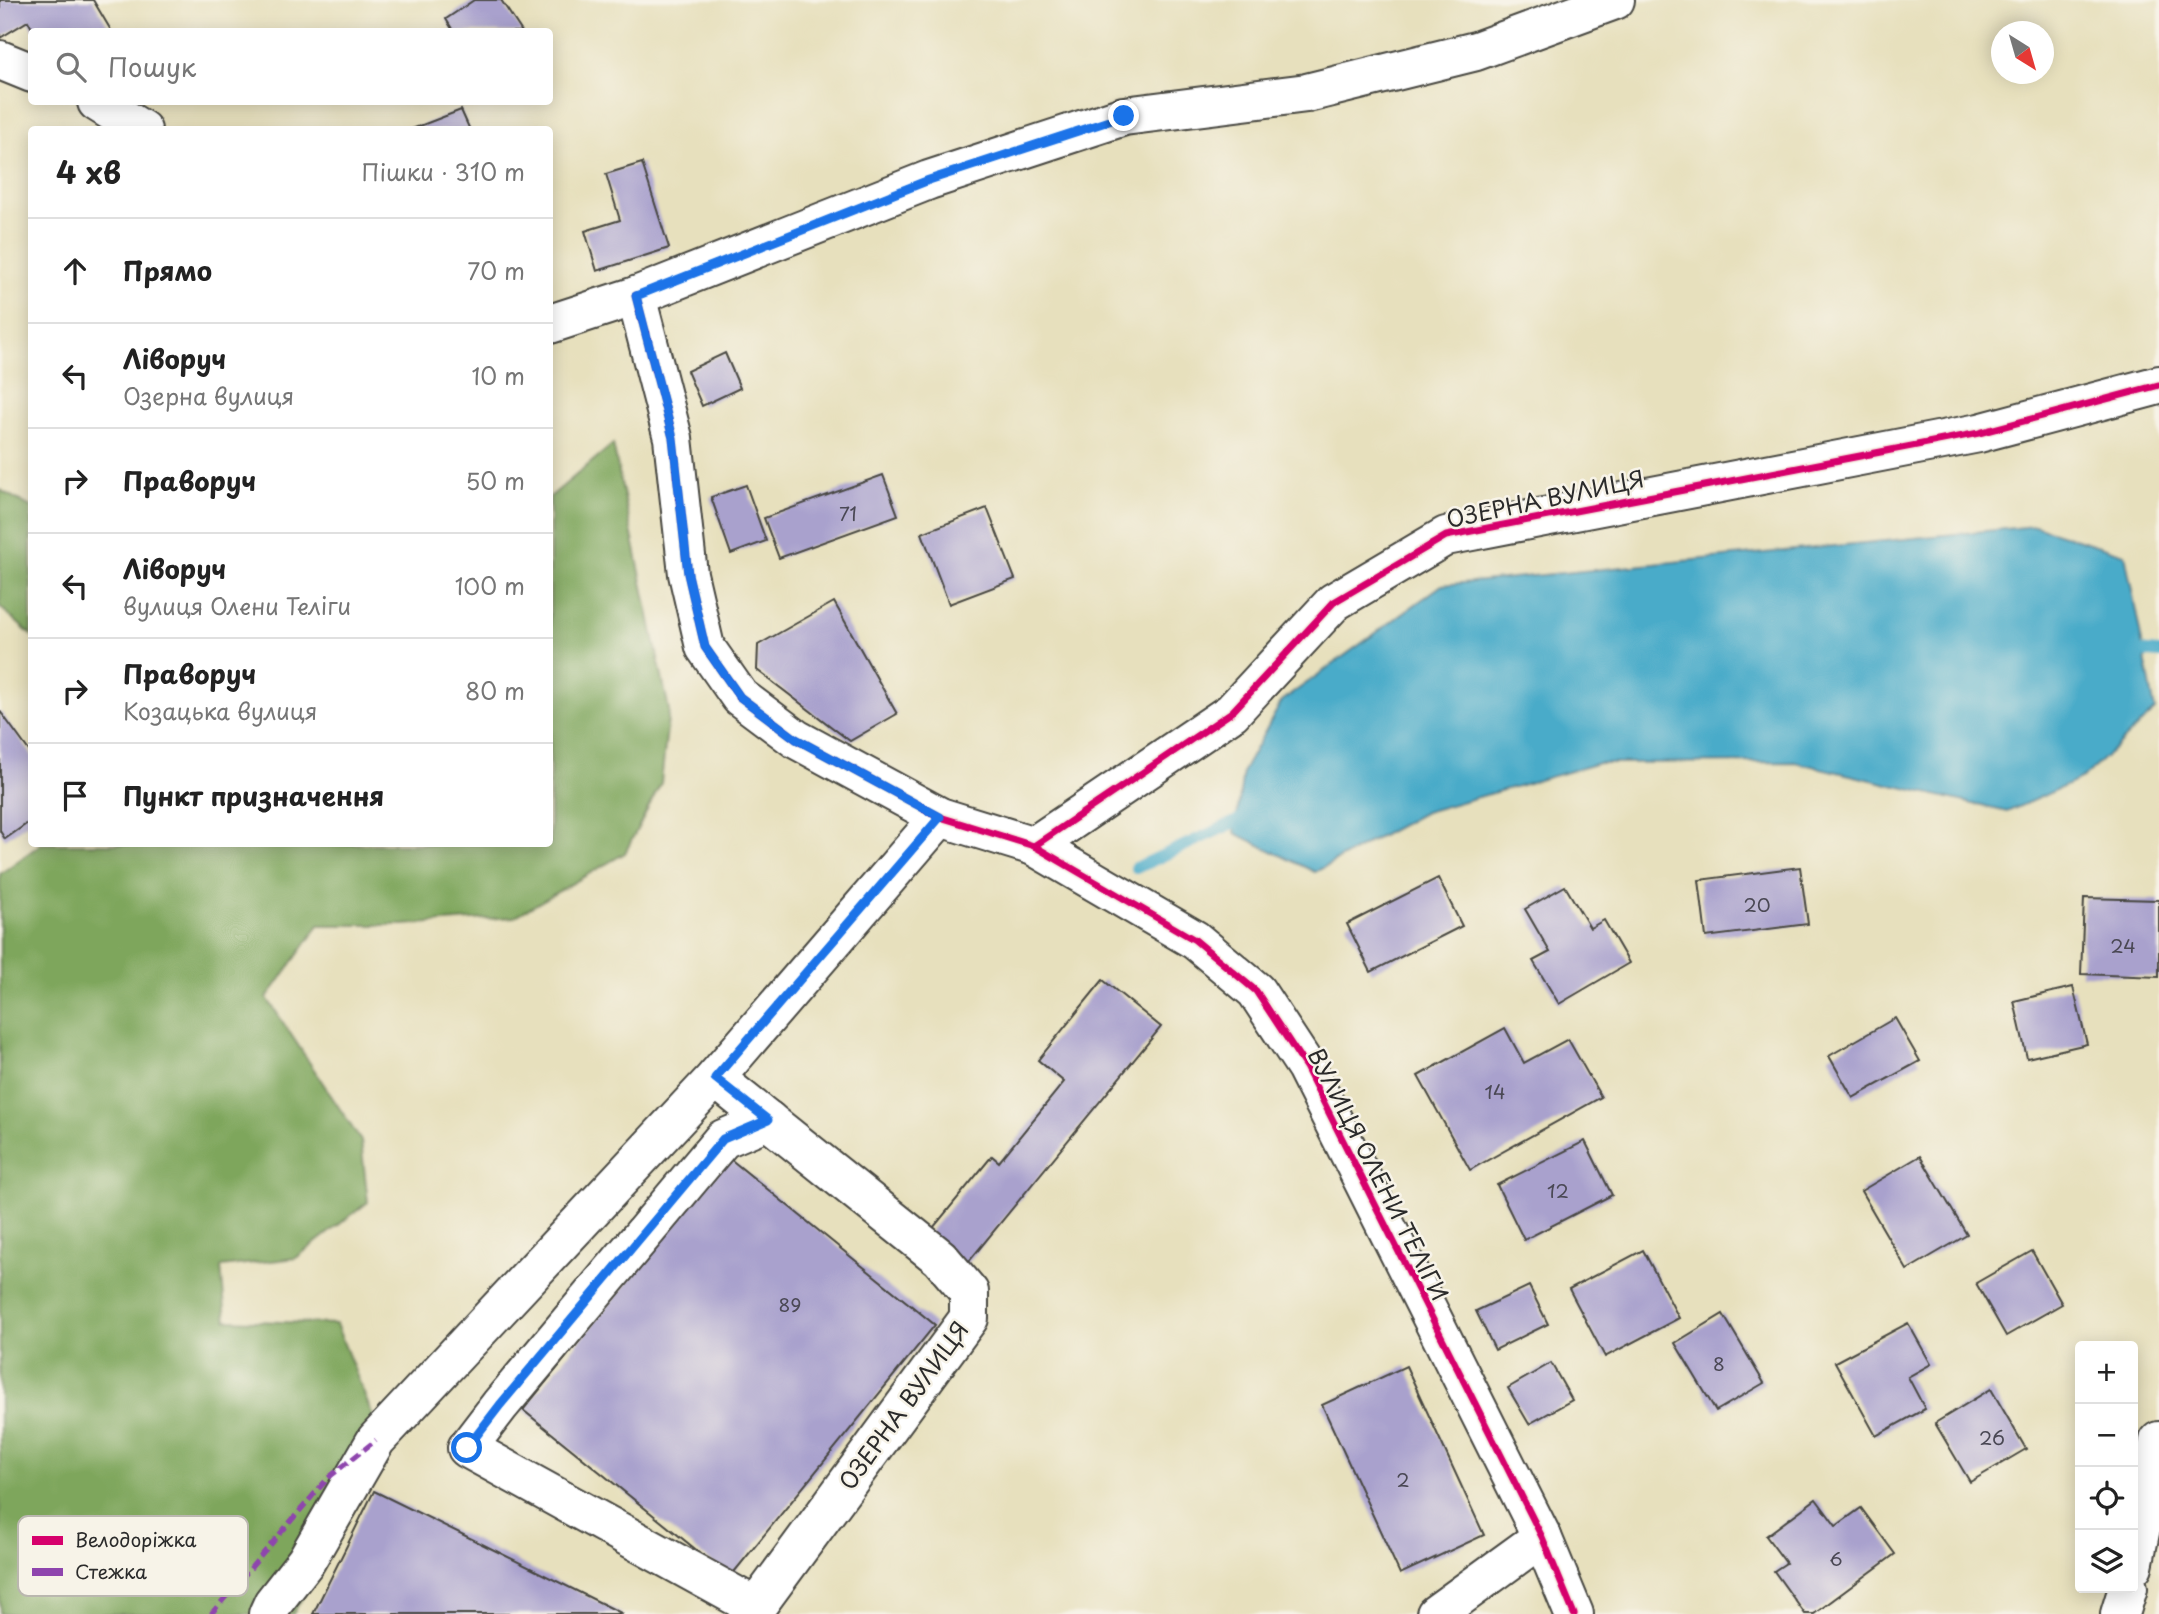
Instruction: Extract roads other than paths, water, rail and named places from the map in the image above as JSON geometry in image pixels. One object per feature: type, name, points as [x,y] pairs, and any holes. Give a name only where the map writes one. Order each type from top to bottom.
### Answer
[{"type":"street","points":[[553,323],[636,296],[929,180],[1124,116],[1307,93],[1476,51],[1615,0]]},
{"type":"street","points":[[0,60],[28,71]]},
{"type":"street","points":[[102,105],[136,126]]},
{"type":"street","name":"ВУЛИЦЯ ОЛЕНИ ТЕЛІГИ","points":[[636,296],[673,438],[688,574],[705,647],[740,697],[796,739],[940,817],[1034,846],[1195,940],[1256,991],[1306,1067],[1542,1537],[1574,1614]]},
{"type":"street","name":"ОЗЕРНА ВУЛИЦЯ","points":[[1034,846],[1232,712],[1334,602],[1446,536],[1979,433],[2159,385]]},
{"type":"street","points":[[268,1614],[273,1603],[306,1561],[376,1440],[715,1078],[940,817]]},
{"type":"street","name":"ОЗЕРНА ВУЛИЦЯ","points":[[715,1078],[940,1258],[968,1292],[969,1318],[755,1610]]},
{"type":"street","points":[[755,1610],[467,1448],[723,1139],[768,1120]]},
{"type":"street","points":[[2138,1542],[2159,1441]]},
{"type":"street","points":[[1436,1614],[1542,1537]]},
{"type":"street","points":[[2120,1614],[2126,1593]]},
{"type":"water","points":[[2035,526],[2125,554],[2155,710],[2083,778],[2007,812],[1795,762],[1599,763],[1425,812],[1315,872],[1235,833],[1243,771],[1282,701],[1442,585]]},
{"type":"waterway","points":[[2127,650],[2159,653]]},
{"type":"waterway","points":[[1136,868],[1250,815]]}]
